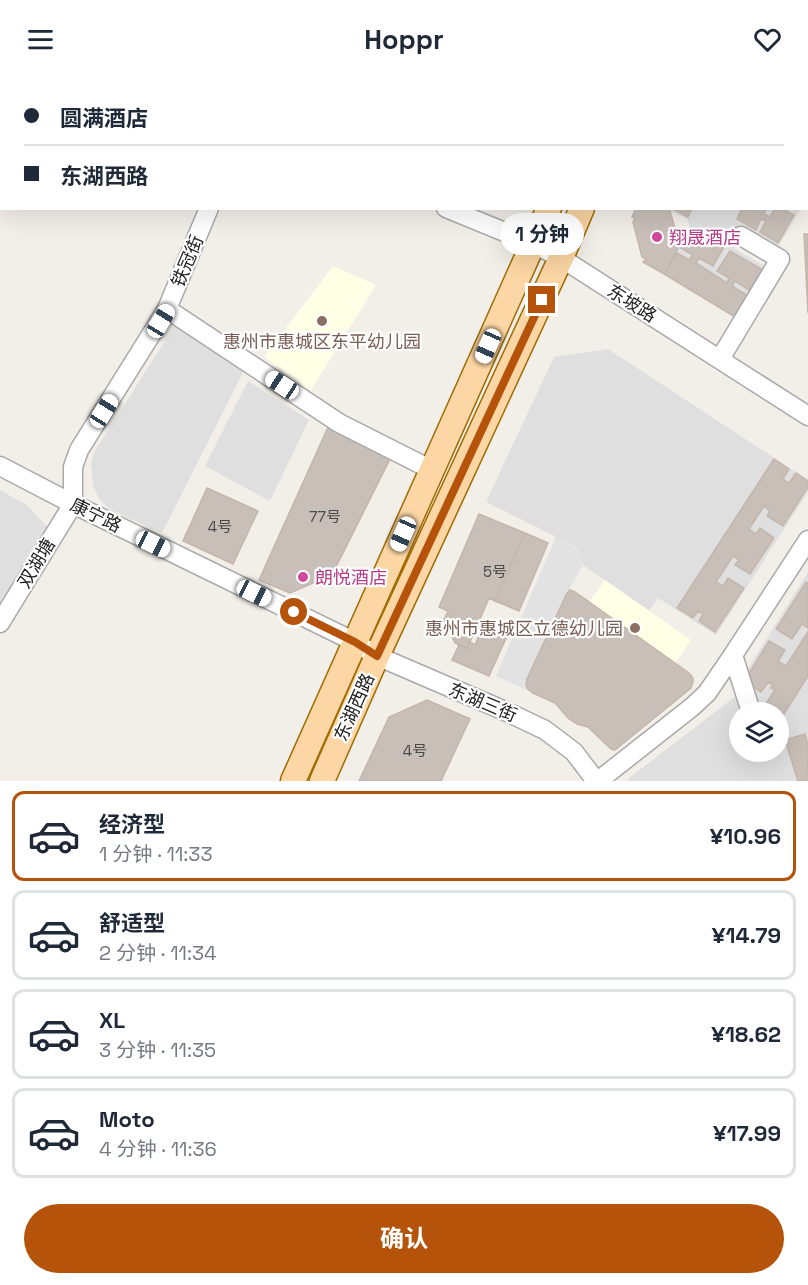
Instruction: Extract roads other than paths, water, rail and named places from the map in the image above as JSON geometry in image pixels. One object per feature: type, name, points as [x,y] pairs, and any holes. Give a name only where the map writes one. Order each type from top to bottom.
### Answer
[{"type":"main road","name":"东湖西路","points":[[292,781],[548,210]]},
{"type":"main road","name":"东湖西路","points":[[322,781],[581,210]]},
{"type":"street","name":"铁冠街","points":[[73,504],[73,467],[79,450],[167,309],[209,210]]},
{"type":"street","name":"东坡路","points":[[451,210],[534,244],[561,258],[808,416]]},
{"type":"street","points":[[720,359],[780,259],[741,236]]},
{"type":"street","points":[[167,309],[339,423],[432,470]]},
{"type":"street","name":"康宁路","points":[[0,466],[355,642]]},
{"type":"street","name":"双湖塘","points":[[0,623],[73,504]]},
{"type":"street","points":[[597,781],[707,693],[808,540]]},
{"type":"street","name":"东湖三街","points":[[355,642],[377,656],[546,730],[574,752],[597,781]]},
{"type":"street","points":[[734,655],[748,702]]},
{"type":"place","name":"翔晟酒店","points":[[657,237]]},
{"type":"place","name":"惠州市惠城区东平幼儿园","points":[[322,321]]},
{"type":"place","name":"朗悦酒店","points":[[303,577]]},
{"type":"place","name":"惠州市惠城区立德幼儿园","points":[[635,628]]}]
